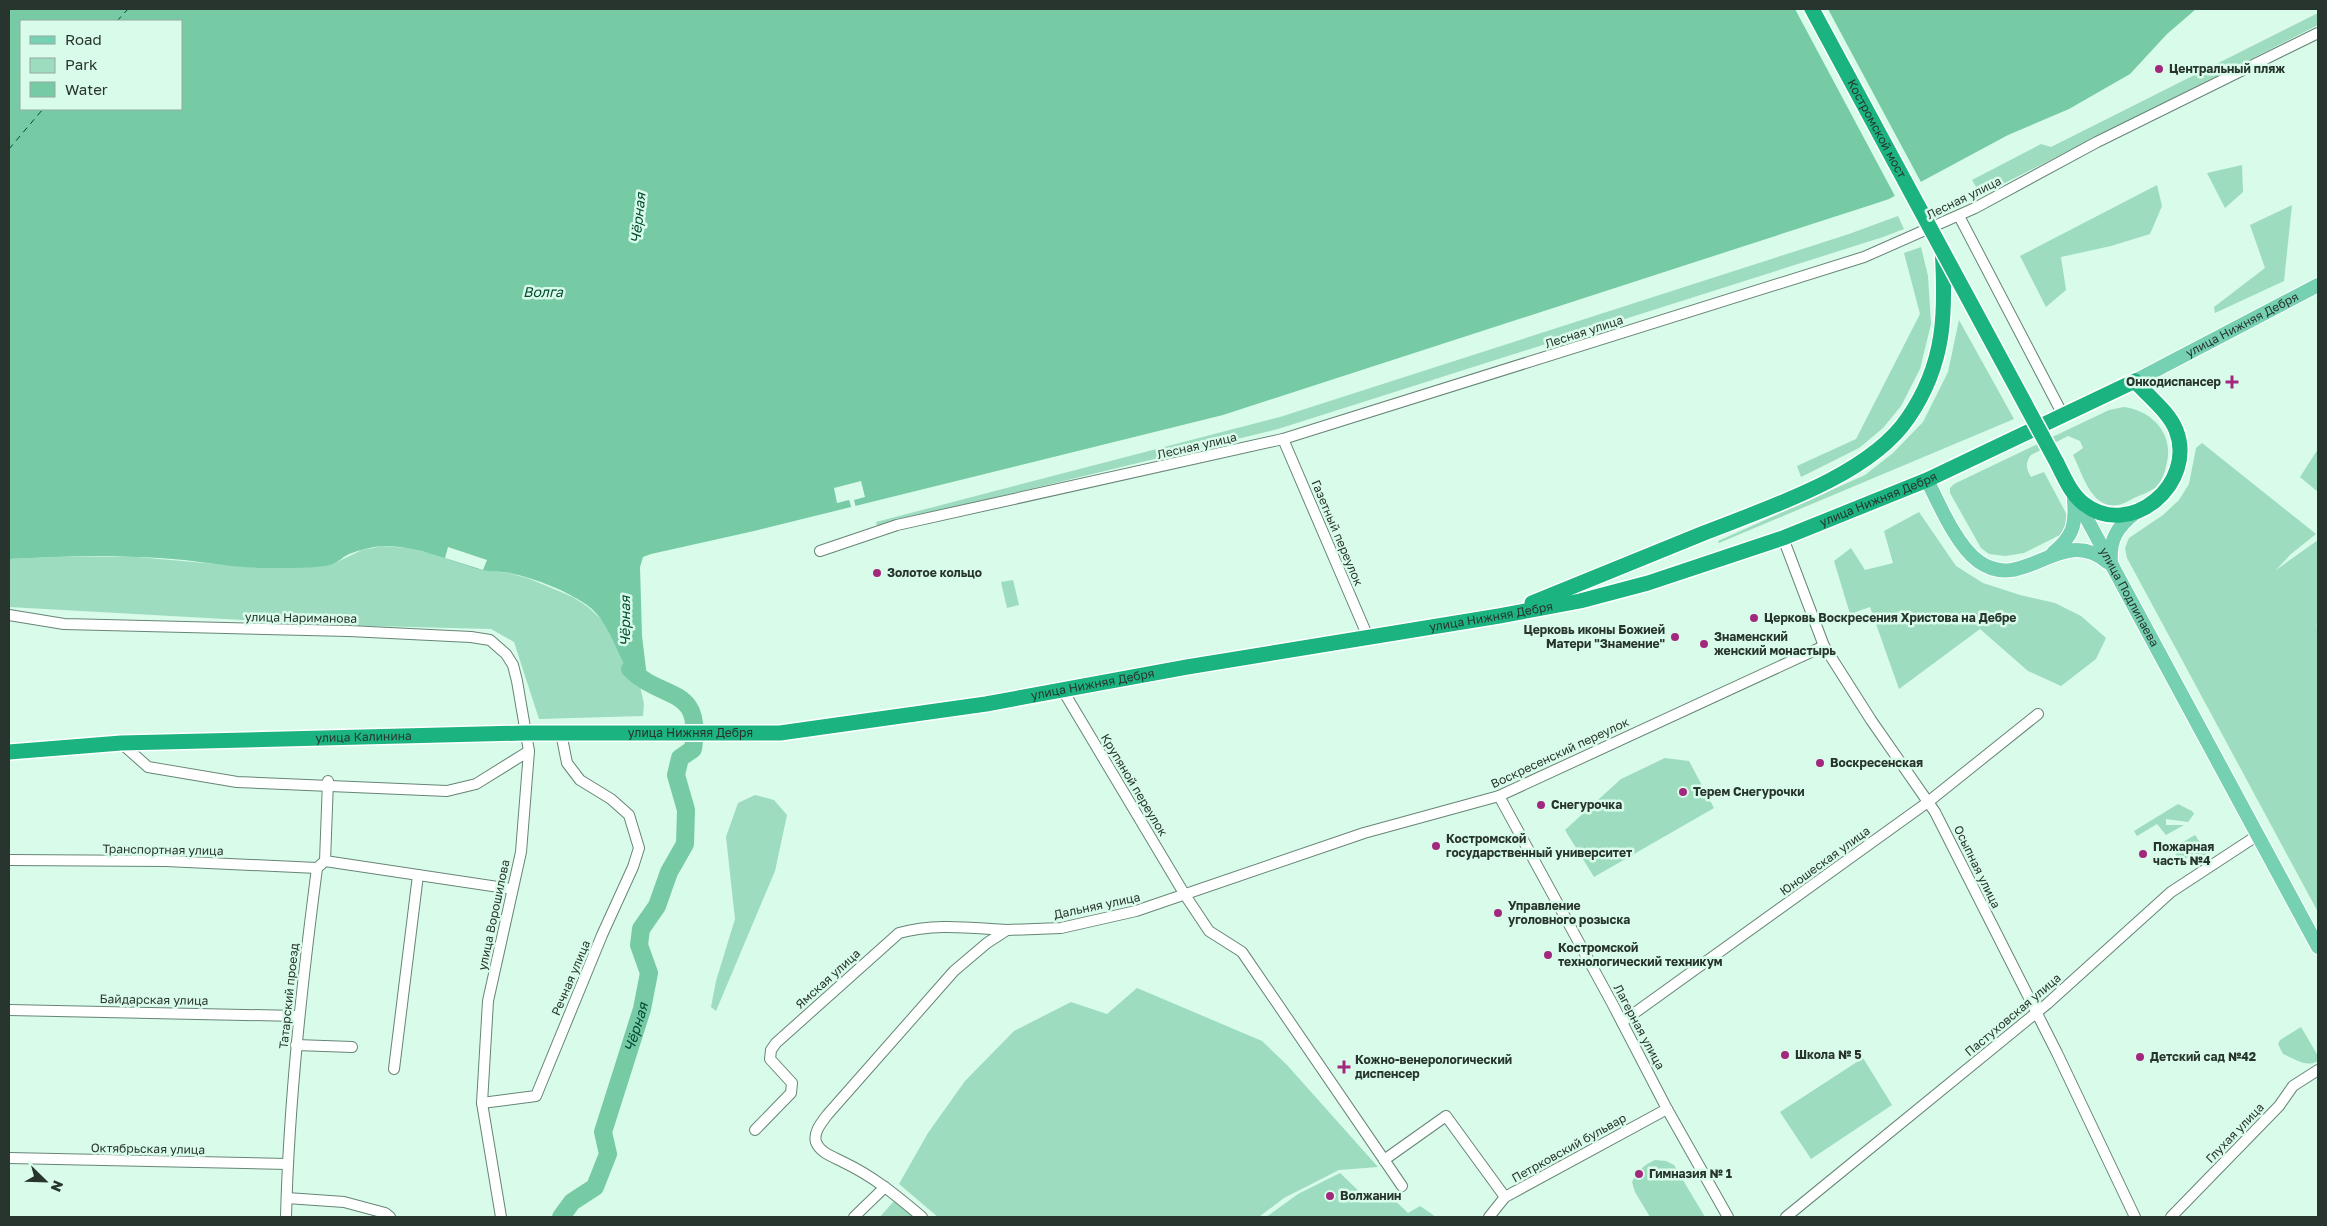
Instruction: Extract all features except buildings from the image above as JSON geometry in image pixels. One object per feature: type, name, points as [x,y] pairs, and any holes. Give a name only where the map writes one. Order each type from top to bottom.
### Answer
[{"type":"highway","name":"Костромской мост","points":[[1812,9],[1942,248]]},
{"type":"highway","name":"улица Подлипаева","points":[[1942,248],[2074,495]]},
{"type":"highway","points":[[1500,616],[1780,502],[1869,458],[1890,440],[1908,418],[1926,387],[1938,353],[1944,317],[1942,248]]},
{"type":"highway","points":[[2074,495],[2084,504],[2107,516],[2125,516],[2135,513],[2160,497],[2169,486],[2178,466],[2180,450],[2177,432],[2172,422],[2135,381]]},
{"type":"highway","name":"улица Нижняя Дебря","points":[[606,733],[780,733],[986,704],[1062,689],[1580,601],[1648,583],[1783,538],[1927,480],[2135,381]]},
{"type":"highway","name":"улица Калинина","points":[[9,752],[121,743],[525,733],[606,733]]},
{"type":"main road","name":"улица Нижняя Дебря","points":[[2135,381],[2318,285]]},
{"type":"main road","points":[[1927,480],[1957,534],[1977,561],[1987,567],[2001,570],[2014,570],[2032,565],[2051,555],[2068,539],[2073,531],[2075,516],[2074,495]]},
{"type":"main road","name":"улица Подлипаева","points":[[2074,495],[2318,947]]},
{"type":"main road","points":[[2112,566],[2110,544],[2117,530],[2135,513]]},
{"type":"main road","points":[[2051,555],[2082,549],[2095,553],[2112,566]]},
{"type":"street","name":"Лесная улица","points":[[820,551],[897,525],[1283,439],[1864,256],[1959,216],[2097,142],[2318,33]]},
{"type":"street","points":[[1959,216],[2064,415]]},
{"type":"street","name":"Газетный переулок","points":[[1283,439],[1368,637]]},
{"type":"street","name":"Осыпная улица","points":[[1783,538],[1824,646],[1871,720],[1935,812],[2036,1013],[2135,1217]]},
{"type":"street","name":"улица Нариманова","points":[[9,615],[64,624],[349,631],[490,640],[506,654],[512,665],[517,681],[525,733]]},
{"type":"street","name":"Воскресенский переулок","points":[[1185,895],[1364,834],[1499,796],[1824,646]]},
{"type":"street","name":"Крупяной переулок","points":[[1062,689],[1185,895]]},
{"type":"street","name":"Юношеская улица","points":[[1622,1022],[1928,802],[2038,714]]},
{"type":"street","name":"улица Ворошилова","points":[[482,1103],[488,1001],[521,852],[529,751],[525,733]]},
{"type":"street","name":"Речная улица","points":[[482,1103],[536,1096],[602,935],[634,867],[639,848],[629,815],[611,799],[580,780],[567,763],[561,733]]},
{"type":"street","points":[[121,743],[148,767],[237,782],[328,784],[447,791],[476,784],[529,751]]},
{"type":"street","points":[[326,861],[328,784]]},
{"type":"street","name":"Лагерная улица","points":[[1499,796],[1667,1109],[1728,1217]]},
{"type":"street","name":"Пастуховская улица","points":[[1786,1217],[2036,1013],[2171,892],[2258,835]]},
{"type":"street","name":"Транспортная улица","points":[[9,860],[166,861],[317,868]]},
{"type":"street","points":[[317,868],[326,861],[512,889]]},
{"type":"street","name":"Татарский проезд","points":[[286,1217],[298,1016],[317,868]]},
{"type":"street","points":[[394,1069],[418,874]]},
{"type":"street","points":[[1185,895],[1209,931],[1242,952],[1402,1186]]},
{"type":"street","name":"Дальняя улица","points":[[1007,930],[1061,928],[1136,911],[1185,895]]},
{"type":"street","name":"Ямская улица","points":[[755,1130],[791,1093],[793,1087],[792,1083],[770,1059],[771,1050],[776,1043],[899,933],[920,927],[944,926],[1007,930]]},
{"type":"street","points":[[922,1217],[863,1171],[826,1153],[818,1147],[815,1139],[818,1129],[828,1114],[954,971],[987,943],[1007,930]]},
{"type":"street","name":"Байдарская улица","points":[[9,1010],[298,1016]]},
{"type":"street","points":[[296,1045],[352,1047]]},
{"type":"street","name":"Глухая улица","points":[[2171,1217],[2279,1106],[2292,1086],[2318,1070]]},
{"type":"street","points":[[482,1103],[497,1203],[501,1217]]},
{"type":"street","name":"Петрковский бульвар","points":[[1489,1217],[1504,1197],[1667,1109]]},
{"type":"street","points":[[1384,1160],[1446,1116],[1504,1197]]},
{"type":"street","name":"Октябрьская улица","points":[[9,1158],[288,1164]]},
{"type":"street","points":[[854,1217],[885,1187]]},
{"type":"street","points":[[287,1198],[344,1202],[384,1213],[390,1217]]},
{"type":"green space","points":[[2318,13],[2318,25],[1981,195],[1972,180],[2041,144],[2051,147]]},
{"type":"green space","points":[[2242,165],[2243,192],[2225,208],[2207,173]]},
{"type":"green space","points":[[2157,185],[2162,206],[2150,234],[2111,246],[2061,257],[2066,290],[2046,307],[2020,256]]},
{"type":"green space","points":[[2292,205],[2284,281],[2215,313],[2214,307],[2265,268],[2250,225]]},
{"type":"green space","points":[[1898,216],[1904,229],[1883,237],[1278,429],[877,526],[876,522],[1280,417],[1849,234]]},
{"type":"green space","points":[[1921,247],[1928,276],[1931,324],[1920,369],[1901,406],[1883,428],[1859,448],[1801,477],[1797,466],[1856,439],[1920,314],[1904,253]]},
{"type":"green space","points":[[1959,320],[2014,419],[1719,543],[1718,541],[1865,475],[1893,453],[1923,422],[1948,372]]},
{"type":"green space","points":[[2124,407],[2135,409],[2153,420],[2165,435],[2168,455],[2164,474],[2156,487],[2120,504],[2108,505],[2100,501],[2091,492],[2073,455],[2083,448],[2080,441],[2068,436],[2031,455],[2027,463],[2031,477],[2044,472],[2067,515],[2066,527],[2060,535],[2024,553],[2005,556],[1989,554],[1981,548],[1950,493],[1950,488],[1954,484],[2109,410]]},
{"type":"green space","points":[[2202,443],[2316,534],[2291,554],[2276,570],[2318,540],[2318,624],[2315,626],[2318,625],[2318,912],[2127,558],[2125,548],[2129,538],[2163,515],[2179,500],[2189,484],[2196,448]]},
{"type":"green space","points":[[2318,449],[2318,492],[2300,477]]},
{"type":"green space","points":[[1919,512],[1956,566],[1983,583],[2020,595],[2055,603],[2081,616],[2106,638],[2096,659],[2061,686],[2028,671],[1980,629],[1899,689],[1870,607],[1850,614],[1834,561],[1851,548],[1865,570],[1893,563],[1884,531]]},
{"type":"green space","points":[[382,546],[408,548],[438,555],[483,570],[509,573],[530,579],[573,597],[588,607],[607,625],[625,666],[640,686],[644,704],[643,716],[539,719],[514,642],[491,629],[332,625],[9,607],[9,559],[137,557],[261,568],[319,566],[333,564],[362,550]]},
{"type":"green space","points":[[1013,580],[1019,605],[1007,608],[1001,582]]},
{"type":"green space","points":[[1665,758],[1689,761],[1714,808],[1594,877],[1565,830],[1621,779]]},
{"type":"green space","points":[[755,795],[774,800],[787,815],[775,871],[716,1011],[711,1007],[716,981],[735,919],[726,837],[738,803]]},
{"type":"green space","points":[[2178,804],[2194,814],[2188,822],[2166,819],[2166,825],[2184,825],[2166,835],[2157,824],[2137,836],[2134,831]]},
{"type":"green space","points":[[2195,835],[2209,856],[2200,861],[2195,853],[2183,860],[2178,859],[2173,848]]},
{"type":"green space","points":[[1137,988],[1262,1041],[1287,1065],[1378,1167],[1339,1170],[1284,1198],[1259,1217],[938,1217],[899,1184],[928,1133],[965,1081],[1014,1031],[1071,1002],[1107,1014]]},
{"type":"green space","points":[[2301,1027],[2318,1056],[2318,1061],[2314,1063],[2300,1062],[2283,1054],[2278,1044],[2280,1040]]},
{"type":"green space","points":[[1863,1058],[1892,1105],[1811,1159],[1780,1112]]},
{"type":"green space","points":[[1655,1160],[1666,1161],[1674,1165],[1705,1217],[1650,1217],[1635,1192],[1632,1182],[1642,1168]]},
{"type":"green space","name":"Волжанин","points":[[1340,1173],[1367,1199],[1385,1191],[1408,1213],[1420,1206],[1436,1217],[1266,1217],[1298,1194]]},
{"type":"green space","points":[[894,1201],[914,1217],[880,1217]]},
{"type":"water","name":"Волга","points":[[9,9],[2196,9],[2167,34],[2130,74],[2069,109],[2008,135],[1889,199],[1223,415],[643,557],[640,567],[642,636],[647,683],[640,686],[626,667],[604,623],[587,605],[560,590],[530,578],[507,572],[481,570],[407,548],[395,546],[374,547],[349,554],[326,566],[298,568],[261,568],[122,556],[9,559]]},
{"type":"pier","points":[[1795,9],[1828,9],[1922,184],[1896,198]]},
{"type":"pier","points":[[861,481],[865,497],[854,500],[856,508],[852,509],[849,500],[837,503],[834,488]]},
{"type":"pier","points":[[448,547],[487,560],[483,570],[445,558]]},
{"type":"waterway","name":"Чёрная","points":[[561,1217],[572,1202],[595,1187],[608,1154],[603,1132],[642,1009],[649,973],[639,945],[641,929],[657,906],[669,872],[685,844],[686,810],[676,775],[680,758],[693,749],[695,728],[692,714],[686,704],[678,697],[655,686],[630,669]]},
{"type":"ferry route","points":[[118,20],[128,9]]},
{"type":"ferry route","points":[[9,149],[42,110]]},
{"type":"place","name":"Центральный пляж","points":[[2159,69]]},
{"type":"place","name":"Онкодиспансер","points":[[2232,382]]},
{"type":"place","name":"Золотое кольцо","points":[[877,573]]},
{"type":"place","name":"Церковь Воскресения Христова на Дебре","points":[[1754,618]]},
{"type":"place","name":"Церковь иконы Божией Матери \"Знамение\"","points":[[1675,637]]},
{"type":"place","name":"Знаменский женский монастырь","points":[[1704,644]]},
{"type":"place","name":"Воскресенская","points":[[1820,763]]},
{"type":"place","name":"Терем Cнегурочки","points":[[1683,792]]},
{"type":"place","name":"Снегурочка","points":[[1541,805]]},
{"type":"place","name":"Костромской государственный университет","points":[[1436,846]]},
{"type":"place","name":"Пожарная часть №4","points":[[2143,854]]},
{"type":"place","name":"Управление уголовного розыска","points":[[1498,913]]},
{"type":"place","name":"Костромской технологический техникум","points":[[1548,955]]},
{"type":"place","name":"Школа № 5","points":[[1785,1055]]},
{"type":"place","name":"Детский сад №42","points":[[2140,1057]]},
{"type":"place","name":"Кожно-венерологический диспенсер","points":[[1344,1067]]},
{"type":"place","name":"Гимназия № 1","points":[[1639,1174]]},
{"type":"place","name":"Волжанин","points":[[1330,1196]]}]
